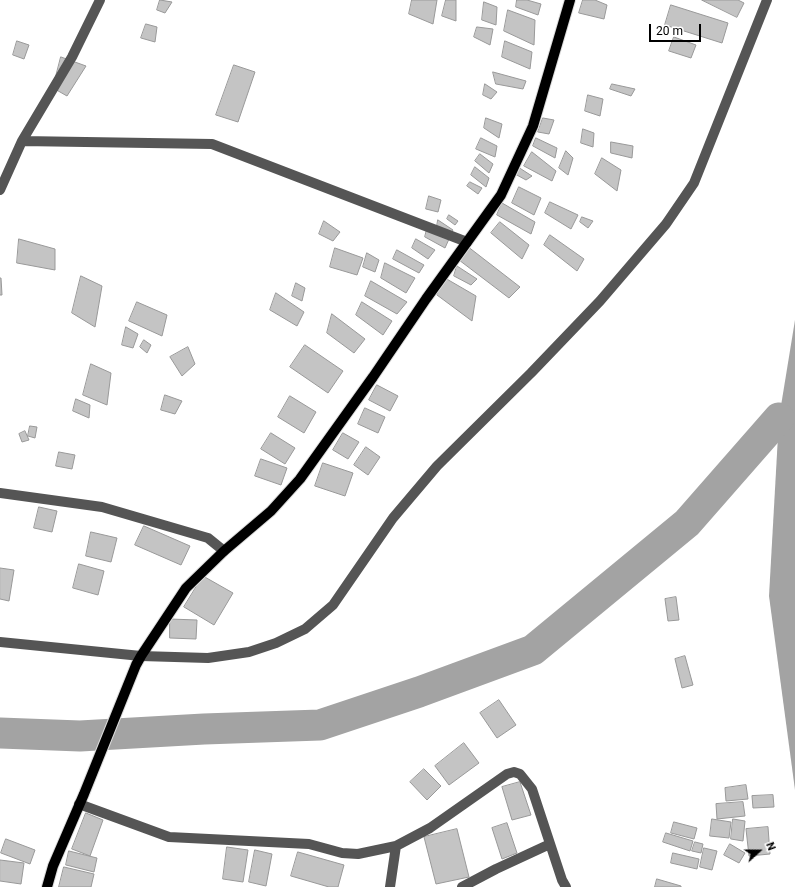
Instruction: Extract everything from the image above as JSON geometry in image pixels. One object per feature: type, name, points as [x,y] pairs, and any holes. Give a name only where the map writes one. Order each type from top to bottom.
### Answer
[{"type":"main road","points":[[47,887],[53,866],[141,656],[186,588],[270,511],[300,479],[501,195],[533,126],[570,0]]},
{"type":"street","points":[[0,190],[22,141],[72,57],[100,0]]},
{"type":"street","points":[[0,642],[141,656],[208,658],[249,652],[276,643],[305,629],[333,605],[393,518],[437,466],[531,373],[600,301],[666,224],[694,183],[767,0]]},
{"type":"street","points":[[22,141],[212,144],[467,242]]},
{"type":"street","points":[[0,493],[102,507],[208,538],[224,552]]},
{"type":"street","points":[[79,804],[169,837],[308,844],[342,853],[358,854],[396,846],[430,828],[508,774],[514,772],[520,774],[532,789],[562,880],[566,887]]},
{"type":"street","points":[[462,887],[496,869],[550,844]]},
{"type":"street","points":[[390,887],[396,846]]},
{"type":"shaded area","points":[[795,320],[795,790],[769,596],[779,418]]},
{"type":"building","points":[[160,0],[172,2],[165,13],[157,10]]},
{"type":"building","points":[[412,0],[437,0],[433,24],[409,14]]},
{"type":"building","points":[[446,0],[456,0],[456,21],[442,16]]},
{"type":"building","points":[[517,0],[527,0],[541,4],[538,15],[516,7]]},
{"type":"building","points":[[583,0],[595,0],[607,5],[604,19],[579,13]]},
{"type":"building","points":[[702,0],[738,0],[744,3],[737,17]]},
{"type":"building","points":[[484,2],[497,7],[496,25],[482,20]]},
{"type":"building","points":[[671,5],[728,23],[722,43],[665,25]]},
{"type":"building","points":[[508,10],[535,20],[534,45],[504,31]]},
{"type":"building","points":[[146,24],[157,27],[155,42],[141,38]]},
{"type":"building","points":[[477,27],[493,29],[490,45],[474,37]]},
{"type":"building","points":[[674,37],[696,45],[691,58],[669,51]]},
{"type":"building","points":[[17,41],[29,45],[24,59],[13,55]]},
{"type":"building","points":[[505,41],[532,52],[530,69],[502,57]]},
{"type":"building","points":[[61,57],[86,66],[67,96],[53,88]]},
{"type":"building","points":[[234,65],[255,72],[238,122],[216,115]]},
{"type":"building","points":[[493,72],[526,81],[523,89],[496,84]]},
{"type":"building","points":[[485,84],[497,92],[491,99],[483,95]]},
{"type":"building","points":[[612,84],[635,89],[631,96],[610,89]]},
{"type":"building","points":[[588,95],[603,99],[600,116],[585,111]]},
{"type":"building","points":[[486,118],[502,124],[499,138],[484,128]]},
{"type":"building","points":[[543,118],[554,120],[549,134],[538,132]]},
{"type":"building","points":[[583,129],[594,133],[593,147],[581,143]]},
{"type":"building","points":[[481,138],[497,146],[495,157],[476,149]]},
{"type":"building","points":[[536,138],[557,148],[555,158],[533,146]]},
{"type":"building","points":[[611,142],[633,146],[632,158],[611,153]]},
{"type":"building","points":[[566,151],[573,158],[568,175],[559,168]]},
{"type":"building","points":[[532,152],[556,171],[552,181],[524,166]]},
{"type":"building","points":[[480,154],[493,164],[489,173],[475,161]]},
{"type":"building","points":[[602,158],[621,170],[617,191],[595,174]]},
{"type":"building","points":[[475,167],[489,178],[486,187],[471,175]]},
{"type":"building","points":[[518,167],[532,176],[526,180],[515,174]]},
{"type":"building","points":[[470,182],[482,188],[478,194],[467,186]]},
{"type":"building","points":[[519,187],[541,198],[534,215],[512,203]]},
{"type":"building","points":[[429,196],[441,200],[438,212],[426,209]]},
{"type":"building","points":[[550,202],[578,215],[571,229],[545,213]]},
{"type":"building","points":[[502,203],[535,222],[531,234],[497,215]]},
{"type":"building","points":[[449,215],[458,221],[455,225],[447,219]]},
{"type":"building","points":[[582,217],[593,221],[588,228],[580,222]]},
{"type":"building","points":[[438,220],[453,230],[450,235],[437,226]]},
{"type":"building","points":[[324,221],[340,232],[333,241],[319,234]]},
{"type":"building","points":[[500,222],[529,245],[522,259],[491,233]]},
{"type":"building","points":[[428,225],[449,239],[445,248],[425,237]]},
{"type":"building","points":[[550,235],[584,259],[577,271],[544,245]]},
{"type":"building","points":[[19,239],[55,249],[55,270],[17,263]]},
{"type":"building","points":[[416,239],[435,250],[428,259],[412,248]]},
{"type":"building","points":[[467,246],[520,287],[509,298],[459,260]]},
{"type":"building","points":[[335,248],[363,258],[357,275],[330,267]]},
{"type":"building","points":[[397,250],[424,265],[419,273],[393,259]]},
{"type":"building","points":[[367,253],[379,260],[375,272],[363,267]]},
{"type":"building","points":[[385,263],[415,278],[406,293],[381,278]]},
{"type":"building","points":[[457,266],[477,279],[471,285],[454,276]]},
{"type":"building","points":[[81,276],[102,286],[95,327],[72,313]]},
{"type":"building","points":[[1,278],[2,295],[0,295]]},
{"type":"building","points":[[445,278],[476,296],[472,321],[437,295]]},
{"type":"building","points":[[371,281],[407,302],[397,314],[365,296]]},
{"type":"building","points":[[296,283],[305,288],[302,301],[292,296]]},
{"type":"building","points":[[276,293],[304,312],[297,326],[270,310]]},
{"type":"building","points":[[137,302],[167,315],[162,336],[129,321]]},
{"type":"building","points":[[362,302],[392,321],[383,335],[356,315]]},
{"type":"building","points":[[332,314],[365,339],[354,353],[327,333]]},
{"type":"building","points":[[126,327],[138,334],[133,348],[122,345]]},
{"type":"building","points":[[144,340],[151,345],[147,353],[140,347]]},
{"type":"building","points":[[305,345],[343,371],[328,393],[290,367]]},
{"type":"building","points":[[188,347],[195,364],[182,376],[170,357]]},
{"type":"building","points":[[91,364],[111,373],[107,405],[83,395]]},
{"type":"building","points":[[377,385],[398,396],[390,411],[369,400]]},
{"type":"building","points":[[165,395],[182,401],[175,414],[161,410]]},
{"type":"building","points":[[290,396],[316,412],[304,433],[278,417]]},
{"type":"building","points":[[76,399],[90,405],[89,418],[73,411]]},
{"type":"building","points":[[365,408],[385,417],[378,433],[358,424]]},
{"type":"building","points":[[30,426],[37,427],[35,438],[28,436]]},
{"type":"building","points":[[25,431],[29,440],[22,442],[19,434]]},
{"type":"building","points":[[271,433],[295,448],[285,464],[261,449]]},
{"type":"building","points":[[343,433],[359,442],[348,459],[333,450]]},
{"type":"building","points":[[366,447],[380,457],[368,475],[354,465]]},
{"type":"building","points":[[59,452],[75,455],[72,469],[56,466]]},
{"type":"building","points":[[261,459],[287,468],[281,485],[255,476]]},
{"type":"building","points":[[323,463],[353,473],[345,496],[315,486]]},
{"type":"building","points":[[39,507],[57,511],[52,532],[34,528]]},
{"type":"building","points":[[144,526],[190,546],[181,565],[135,545]]},
{"type":"building","points":[[91,532],[117,538],[111,562],[86,556]]},
{"type":"building","points":[[79,564],[104,571],[98,595],[73,588]]},
{"type":"building","points":[[0,568],[14,570],[9,601],[0,599]]},
{"type":"building","points":[[203,576],[233,593],[214,625],[184,607]]},
{"type":"building","points":[[676,597],[679,620],[668,621],[665,599]]},
{"type":"building","points":[[170,619],[197,620],[196,639],[170,638]]},
{"type":"building","points":[[685,656],[693,685],[682,688],[675,659]]},
{"type":"building","points":[[499,700],[516,725],[497,738],[480,713]]},
{"type":"building","points":[[464,743],[479,763],[449,785],[435,766]]},
{"type":"building","points":[[424,769],[441,786],[427,800],[410,782]]},
{"type":"building","points":[[520,782],[531,815],[512,820],[502,787]]},
{"type":"building","points":[[746,785],[748,799],[726,801],[725,788]]},
{"type":"building","points":[[773,795],[774,807],[753,808],[752,796]]},
{"type":"building","points":[[743,802],[745,816],[717,819],[716,804]]},
{"type":"building","points":[[86,813],[103,820],[90,856],[72,849]]},
{"type":"building","points":[[712,819],[731,822],[729,838],[710,836]]},
{"type":"building","points":[[733,819],[745,821],[743,841],[731,839]]},
{"type":"building","points":[[674,822],[697,828],[694,839],[671,833]]},
{"type":"building","points":[[507,823],[517,853],[502,859],[492,828]]},
{"type":"building","points":[[768,827],[770,854],[749,856],[746,829]]},
{"type":"building","points":[[457,829],[469,877],[436,884],[424,837]]},
{"type":"building","points":[[666,833],[693,841],[690,851],[663,842]]},
{"type":"building","points":[[6,839],[35,850],[30,864],[1,853]]},
{"type":"building","points":[[695,842],[703,844],[701,853],[692,851]]},
{"type":"building","points":[[730,844],[745,853],[739,863],[724,855]]},
{"type":"building","points":[[227,847],[248,850],[243,882],[223,879]]},
{"type":"building","points":[[704,848],[717,851],[712,870],[700,867]]},
{"type":"building","points":[[255,850],[272,854],[266,886],[249,882]]},
{"type":"building","points":[[69,851],[97,858],[94,872],[66,865]]},
{"type":"building","points":[[298,852],[344,865],[338,887],[329,887],[291,876]]},
{"type":"building","points":[[673,853],[699,859],[697,869],[671,863]]},
{"type":"building","points":[[0,860],[24,863],[21,884],[0,881]]},
{"type":"building","points":[[64,867],[94,874],[91,887],[59,887]]},
{"type":"building","points":[[657,879],[681,886],[681,887],[655,887]]},
{"type":"waterway","points":[[0,733],[80,736],[204,729],[320,725],[419,692],[533,650],[687,523],[779,418]]}]
